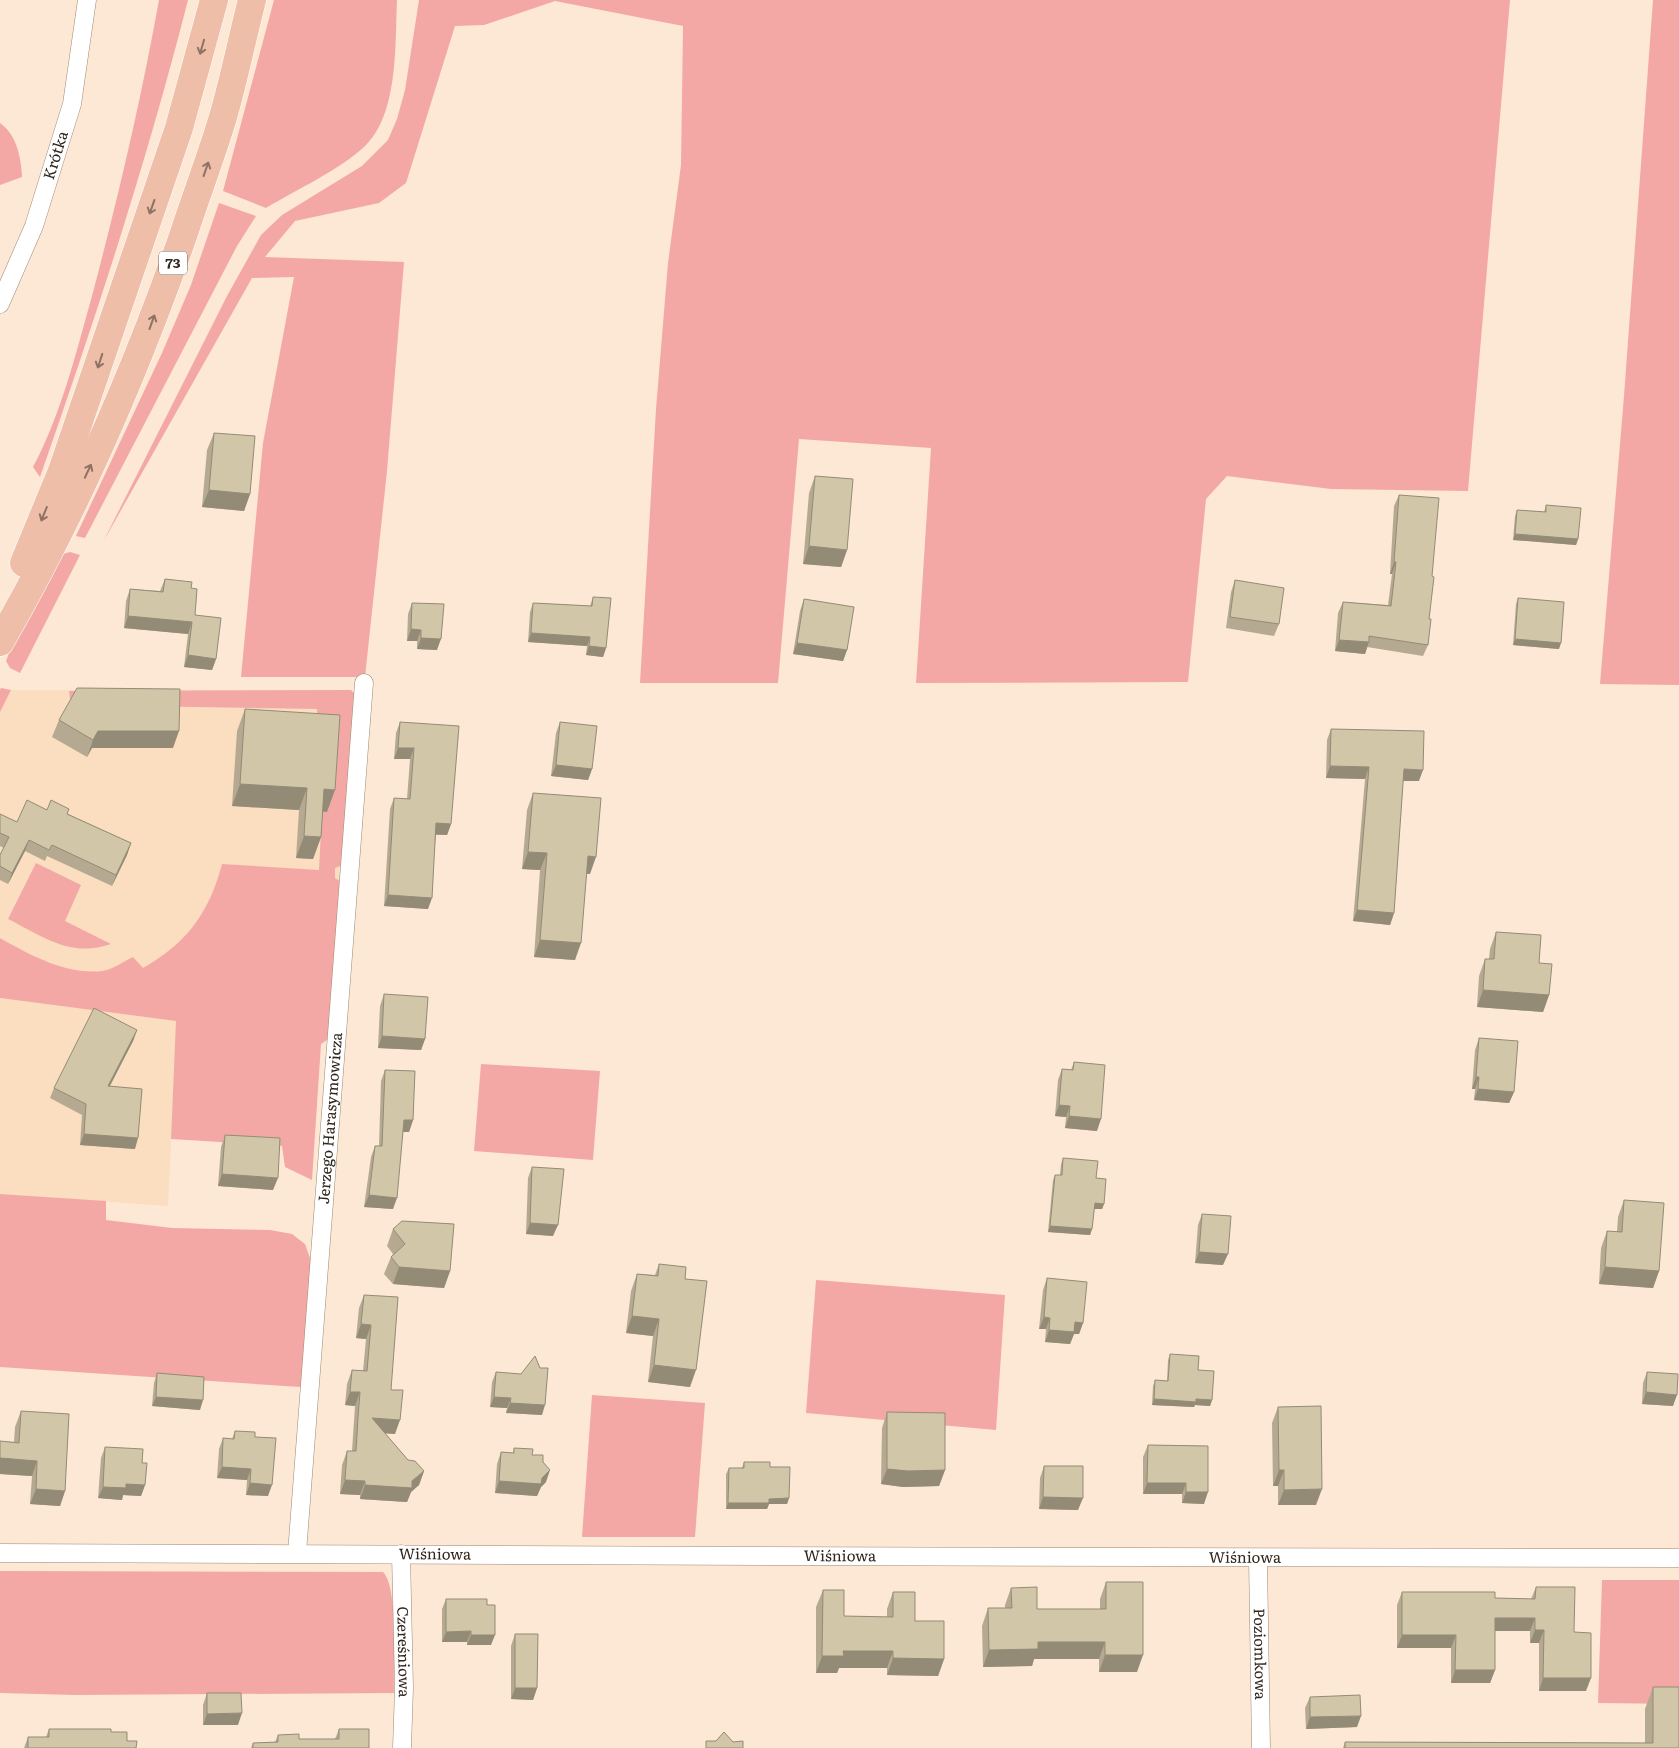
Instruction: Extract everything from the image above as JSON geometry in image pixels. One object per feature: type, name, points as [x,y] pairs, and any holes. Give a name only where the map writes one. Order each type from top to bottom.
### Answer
[{"type":"main road","name":"73","points":[[0,622],[62,471],[88,398],[179,128],[214,0]]},
{"type":"main road","name":"73","points":[[0,642],[28,593],[71,507],[103,439],[147,334],[212,152],[252,0]]},
{"type":"street","name":"Krótka","points":[[0,304],[34,226],[72,104],[87,0]]},
{"type":"street","name":"Jerzego Harasymowicza","points":[[297,1554],[364,683]]},
{"type":"street","name":"Wiśniowa","points":[[0,1554],[401,1554],[1258,1559],[1679,1558]]},
{"type":"street","name":"Czereśniowa","points":[[401,1554],[404,1688],[402,1748]]},
{"type":"street","name":"Poziomkowa","points":[[1258,1559],[1261,1748]]},
{"type":"shaded area","points":[[159,0],[188,0],[138,180],[81,359],[40,477],[33,467],[60,405],[92,296],[145,75]]},
{"type":"shaded area","points":[[274,0],[397,0],[396,37],[393,78],[389,98],[384,117],[375,133],[364,147],[342,164],[266,208],[223,191]]},
{"type":"shaded area","points":[[419,0],[1510,0],[1468,491],[1331,489],[1227,476],[1206,499],[1188,682],[916,683],[931,448],[799,439],[778,683],[640,683],[656,409],[668,263],[681,165],[683,26],[555,1],[484,25],[455,26],[406,183],[379,203],[295,221],[265,257],[404,262],[387,471],[365,677],[241,677],[263,443],[294,277],[252,278],[103,542],[227,296],[261,235],[282,215],[362,166],[388,140],[397,119],[405,90]]},
{"type":"shaded area","points":[[1653,0],[1679,0],[1679,685],[1600,684],[1624,396]]},
{"type":"shaded area","points":[[0,123],[6,128],[17,147],[22,177],[0,185]]},
{"type":"shaded area","points":[[219,203],[256,216],[237,246],[85,538],[76,536],[162,353],[191,285]]},
{"type":"shaded area","points":[[70,552],[80,555],[20,673],[10,668],[6,661],[11,648],[56,556]]},
{"type":"shaded area","points":[[0,688],[11,690],[351,690],[335,1015],[0,979]]},
{"type":"shaded area","points":[[1,688],[11,690],[0,712],[0,690]]},
{"type":"shaded area","points":[[351,690],[358,697],[345,864],[335,868],[335,878],[344,884],[333,1036],[321,1044],[312,1180],[285,1167],[282,1146],[171,1139],[176,1021],[0,998],[0,938],[36,957],[75,970],[102,971],[133,957],[143,968],[172,948],[194,925],[203,912],[217,882],[222,864],[319,870],[322,811],[327,811],[317,736],[317,709],[71,705],[69,691]]},
{"type":"shaded area","points":[[36,863],[81,885],[65,921],[111,944],[83,949],[70,947],[46,939],[8,919]]},
{"type":"shaded area","points":[[0,998],[177,1021],[168,1206],[0,1194]]},
{"type":"shaded area","points":[[481,1064],[600,1071],[593,1160],[474,1151]]},
{"type":"shaded area","points":[[0,1194],[106,1201],[106,1220],[172,1228],[270,1230],[292,1234],[305,1244],[311,1261],[301,1387],[0,1367]]},
{"type":"shaded area","points":[[816,1280],[1005,1295],[996,1430],[806,1413]]},
{"type":"shaded area","points":[[592,1395],[705,1403],[695,1537],[582,1537]]},
{"type":"shaded area","points":[[0,1571],[383,1572],[388,1581],[393,1611],[394,1693],[75,1695],[0,1693]]},
{"type":"shaded area","points":[[1602,1580],[1679,1580],[1679,1704],[1598,1703]]},
{"type":"building","points":[[214,433],[255,436],[250,494],[209,490]]},
{"type":"building","points":[[815,476],[853,479],[847,550],[809,546]]},
{"type":"building","points":[[1399,495],[1439,498],[1428,645],[1369,636],[1369,642],[1339,640],[1343,602],[1391,606],[1396,562],[1394,562]]},
{"type":"building","points":[[1546,505],[1581,508],[1578,539],[1515,534],[1517,510],[1546,512]]},
{"type":"building","points":[[165,579],[192,582],[191,588],[197,589],[195,615],[221,618],[216,659],[188,655],[192,622],[128,616],[130,589],[163,592]]},
{"type":"building","points":[[1235,580],[1284,588],[1279,624],[1230,617]]},
{"type":"building","points":[[593,597],[611,598],[606,648],[589,646],[590,637],[531,633],[533,603],[592,606]]},
{"type":"building","points":[[1518,598],[1564,602],[1561,643],[1515,639]]},
{"type":"building","points":[[804,599],[854,607],[847,650],[797,643]]},
{"type":"building","points":[[412,603],[444,604],[441,639],[421,638],[421,630],[411,629]]},
{"type":"building","points":[[77,688],[180,689],[179,731],[98,731],[93,740],[59,720]]},
{"type":"building","points":[[245,709],[340,715],[335,790],[324,789],[321,837],[304,836],[307,788],[240,784]]},
{"type":"building","points":[[400,722],[459,726],[451,824],[436,823],[432,898],[388,895],[394,798],[410,799],[414,748],[398,748]]},
{"type":"building","points":[[560,722],[597,726],[592,769],[556,765]]},
{"type":"building","points":[[1331,729],[1424,731],[1423,770],[1404,769],[1394,913],[1357,910],[1369,767],[1330,766]]},
{"type":"building","points":[[533,793],[601,798],[596,857],[588,856],[581,943],[540,940],[547,853],[528,852]]},
{"type":"building","points":[[27,800],[47,810],[51,800],[69,809],[67,814],[131,843],[116,875],[52,845],[49,850],[29,840],[12,873],[0,866],[0,855],[9,837],[0,833],[0,814],[17,822]]},
{"type":"building","points":[[1496,932],[1541,935],[1539,963],[1552,964],[1549,995],[1483,990],[1485,959],[1494,959]]},
{"type":"building","points":[[384,994],[428,997],[425,1039],[382,1036]]},
{"type":"building","points":[[94,1008],[137,1030],[108,1086],[142,1089],[138,1138],[84,1134],[86,1104],[54,1088]]},
{"type":"building","points":[[1479,1038],[1518,1041],[1514,1092],[1478,1089],[1479,1077],[1476,1077]]},
{"type":"building","points":[[1074,1062],[1105,1065],[1101,1119],[1069,1116],[1070,1106],[1059,1105],[1062,1069],[1073,1070]]},
{"type":"building","points":[[385,1070],[415,1071],[413,1120],[404,1120],[397,1198],[369,1195],[375,1146],[382,1146]]},
{"type":"building","points":[[225,1135],[280,1138],[278,1178],[222,1174]]},
{"type":"building","points":[[1063,1158],[1098,1161],[1096,1178],[1106,1179],[1104,1204],[1095,1203],[1092,1229],[1050,1226],[1055,1175],[1062,1175]]},
{"type":"building","points":[[532,1167],[564,1169],[558,1225],[530,1223]]},
{"type":"building","points":[[1624,1200],[1664,1203],[1659,1271],[1605,1267],[1607,1231],[1622,1232]]},
{"type":"building","points":[[1202,1214],[1231,1216],[1228,1254],[1199,1252]]},
{"type":"building","points":[[402,1221],[454,1224],[450,1271],[399,1267],[391,1257],[405,1244],[393,1229]]},
{"type":"building","points":[[659,1264],[686,1267],[685,1279],[707,1281],[696,1370],[654,1365],[659,1319],[632,1316],[637,1274],[658,1276]]},
{"type":"building","points":[[1047,1278],[1087,1282],[1083,1323],[1075,1322],[1074,1332],[1049,1330],[1050,1318],[1044,1317]]},
{"type":"building","points":[[364,1295],[398,1297],[391,1390],[403,1390],[400,1420],[372,1418],[408,1460],[415,1461],[424,1471],[412,1481],[412,1488],[365,1485],[365,1481],[345,1480],[347,1451],[356,1451],[360,1392],[350,1392],[352,1370],[367,1371],[371,1325],[361,1324]]},
{"type":"building","points":[[1170,1354],[1199,1356],[1198,1370],[1214,1371],[1212,1400],[1196,1399],[1196,1402],[1154,1399],[1155,1380],[1168,1381]]},
{"type":"building","points":[[535,1356],[540,1368],[548,1368],[545,1405],[510,1403],[511,1398],[494,1397],[496,1372],[521,1374]]},
{"type":"building","points":[[1647,1372],[1678,1374],[1677,1395],[1646,1392]]},
{"type":"building","points":[[157,1373],[204,1377],[203,1400],[156,1397]]},
{"type":"building","points":[[1321,1406],[1322,1489],[1284,1490],[1284,1470],[1279,1470],[1278,1407]]},
{"type":"building","points":[[21,1411],[69,1414],[65,1491],[36,1489],[37,1461],[0,1458],[0,1441],[19,1443]]},
{"type":"building","points":[[887,1412],[945,1413],[945,1470],[908,1471],[887,1469]]},
{"type":"building","points":[[235,1431],[255,1432],[255,1437],[276,1438],[272,1485],[250,1483],[251,1469],[222,1467],[223,1438],[234,1439]]},
{"type":"building","points":[[1148,1445],[1208,1446],[1208,1492],[1186,1492],[1186,1483],[1147,1483]]},
{"type":"building","points":[[105,1447],[143,1449],[142,1463],[147,1463],[145,1485],[126,1484],[126,1488],[103,1487]]},
{"type":"building","points":[[514,1448],[533,1449],[532,1455],[543,1455],[543,1462],[550,1470],[542,1478],[541,1484],[499,1481],[501,1452],[514,1453]]},
{"type":"building","points":[[744,1462],[770,1462],[770,1467],[790,1467],[789,1498],[769,1499],[769,1503],[728,1503],[729,1468],[744,1468]]},
{"type":"building","points":[[1044,1466],[1083,1466],[1083,1498],[1043,1497]]},
{"type":"building","points":[[1106,1582],[1143,1582],[1143,1655],[1105,1655],[1105,1642],[1038,1642],[1038,1649],[989,1650],[988,1608],[1012,1608],[1011,1588],[1037,1587],[1037,1609],[1106,1609]]},
{"type":"building","points":[[1536,1587],[1575,1587],[1574,1632],[1591,1633],[1591,1678],[1543,1678],[1544,1630],[1535,1630],[1535,1618],[1495,1618],[1495,1670],[1455,1670],[1456,1635],[1402,1635],[1402,1592],[1495,1592],[1495,1598],[1535,1599]]},
{"type":"building","points":[[823,1590],[844,1590],[844,1616],[893,1617],[893,1592],[915,1592],[915,1621],[944,1621],[944,1659],[893,1658],[893,1651],[843,1651],[844,1656],[822,1656]]},
{"type":"building","points":[[446,1599],[487,1599],[487,1605],[495,1605],[495,1635],[471,1635],[471,1631],[446,1632]]},
{"type":"building","points":[[515,1634],[538,1634],[537,1688],[515,1688]]},
{"type":"building","points":[[1653,1687],[1679,1687],[1679,1748],[1345,1748],[1345,1742],[1653,1743]]},
{"type":"building","points":[[207,1693],[241,1693],[242,1713],[207,1714]]},
{"type":"building","points":[[1360,1695],[1361,1716],[1310,1717],[1310,1697]]},
{"type":"building","points":[[49,1729],[111,1729],[111,1732],[127,1732],[127,1741],[137,1741],[136,1748],[28,1748],[28,1737],[49,1737]]},
{"type":"building","points":[[339,1729],[369,1729],[369,1748],[253,1748],[253,1743],[278,1742],[278,1735],[299,1734],[299,1739],[339,1739]]},
{"type":"building","points":[[724,1732],[733,1742],[743,1741],[743,1748],[706,1748],[706,1741],[716,1741]]}]
